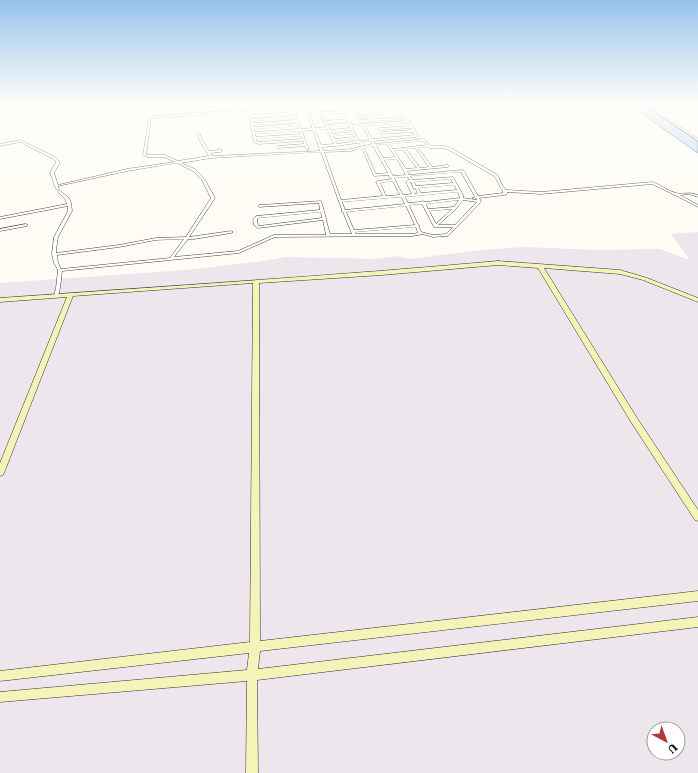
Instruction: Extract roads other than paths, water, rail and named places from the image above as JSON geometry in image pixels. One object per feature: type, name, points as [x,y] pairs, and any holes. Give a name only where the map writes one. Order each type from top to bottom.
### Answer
[{"type":"street","points":[[147,138],[144,155],[164,155],[196,172],[213,198],[187,238],[171,259]]},
{"type":"street","points":[[199,138],[202,145],[206,147],[211,157]]},
{"type":"street","points":[[254,138],[257,143],[304,140],[308,150]]},
{"type":"street","points":[[318,138],[353,233]]},
{"type":"street","points":[[336,145],[334,140],[355,138]]},
{"type":"street","points":[[356,138],[358,143]]},
{"type":"street","points":[[56,186],[177,162],[211,157],[322,149],[336,145],[385,138]]},
{"type":"street","points":[[372,139],[391,177],[407,204],[420,232]]},
{"type":"street","points":[[276,142],[279,151],[282,152],[363,148],[388,143],[421,140],[429,146]]},
{"type":"street","points":[[0,145],[20,141],[56,159],[58,163],[52,174],[58,190],[67,198],[70,211],[56,239],[54,254],[56,263],[60,270],[56,296]]},
{"type":"street","points":[[388,143],[420,194]]},
{"type":"street","points":[[278,147],[306,145]]},
{"type":"street","points":[[392,150],[429,146],[446,148],[470,160],[496,176],[502,189],[505,191],[540,193],[652,183],[659,185],[698,206]]},
{"type":"street","points":[[363,148],[375,175],[391,177],[462,171],[479,201]]},
{"type":"street","points":[[417,148],[431,168]]},
{"type":"street","points":[[209,152],[220,151],[220,149]]},
{"type":"street","points":[[404,149],[419,169]]},
{"type":"street","points":[[382,159],[398,158]]},
{"type":"street","points":[[406,170],[447,166]]},
{"type":"street","points":[[385,197],[378,182],[391,177]]},
{"type":"street","points":[[414,194],[408,181],[451,177],[459,190],[462,199]]},
{"type":"street","points":[[411,188],[455,184]]},
{"type":"street","points":[[340,201],[459,190]]},
{"type":"street","points":[[467,199],[505,194],[505,191]]},
{"type":"street","points":[[676,194],[688,192],[698,196]]},
{"type":"street","points":[[344,210],[462,199],[479,201]]},
{"type":"street","points":[[435,226],[455,208],[462,199]]},
{"type":"street","points":[[260,206],[318,201],[321,203],[328,235]]},
{"type":"street","points":[[353,233],[412,234],[420,232],[433,236],[447,235],[479,201]]},
{"type":"street","points":[[423,202],[435,226]]},
{"type":"street","points":[[0,218],[69,205]]},
{"type":"street","points":[[427,210],[455,208]]},
{"type":"street","points":[[322,211],[257,217],[255,222],[258,227],[325,220]]},
{"type":"street","points":[[432,218],[445,217]]},
{"type":"street","points":[[0,230],[26,226]]},
{"type":"street","points":[[60,270],[239,252],[274,236],[328,235],[418,226]]},
{"type":"street","points":[[435,226],[454,226]]},
{"type":"street","points":[[54,254],[119,246],[156,239],[187,238],[231,232]]},
{"type":"street","points":[[0,300],[382,273],[498,263],[620,272],[645,279],[698,300]]},
{"type":"street","points":[[540,266],[634,420],[698,517]]},
{"type":"street","points":[[252,773],[256,281]]},
{"type":"street","points":[[0,473],[71,295]]},
{"type":"street","points":[[0,676],[698,596]]},
{"type":"street","points":[[0,697],[252,675],[698,622]]},
{"type":"water","points":[[677,138],[694,138],[698,141],[698,153]]}]
